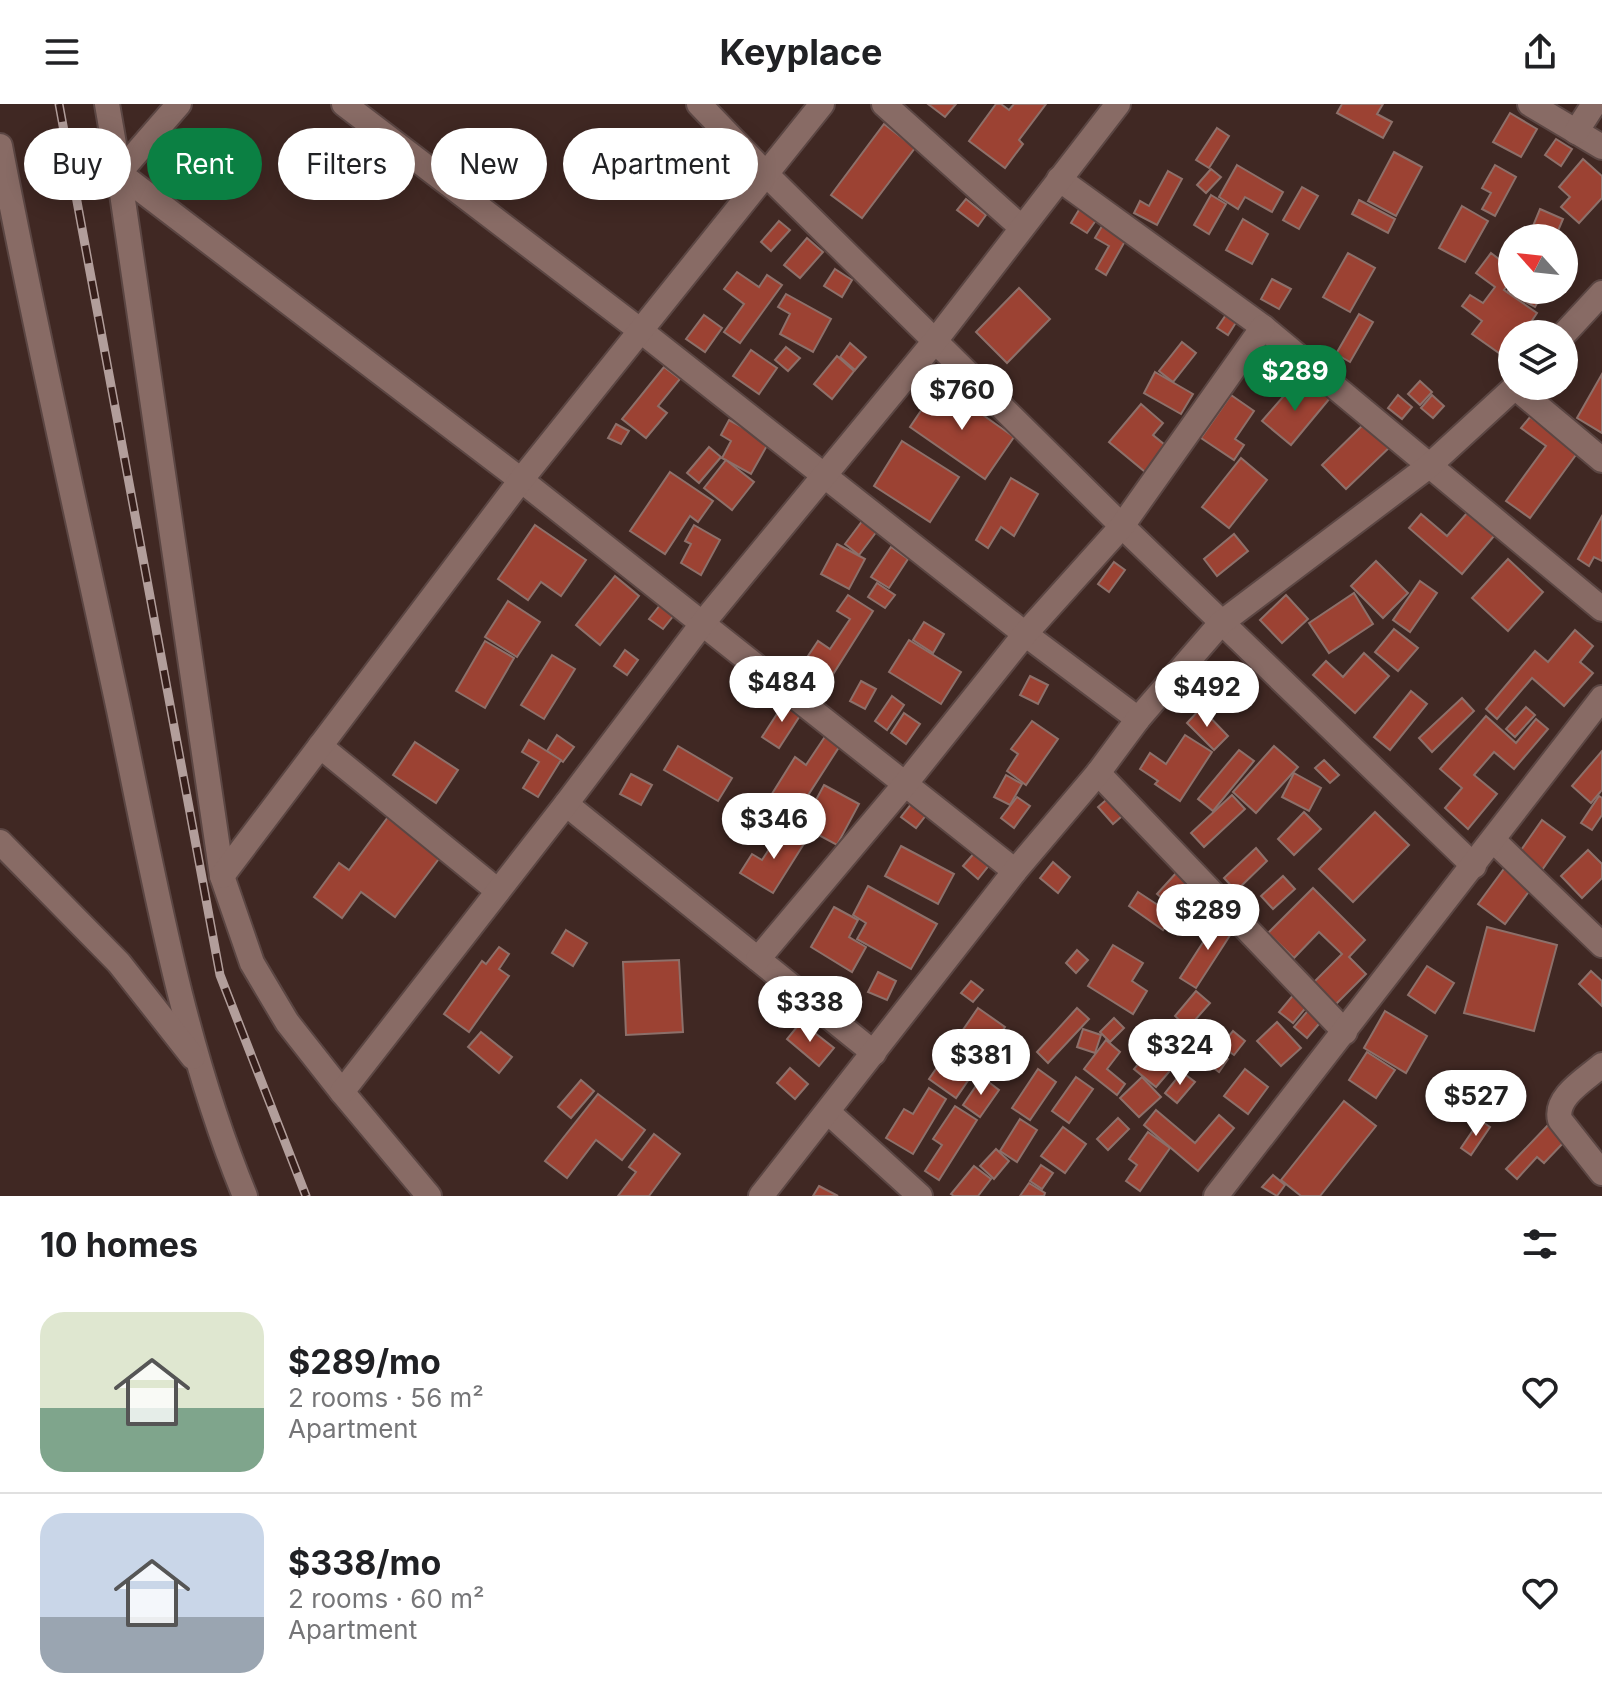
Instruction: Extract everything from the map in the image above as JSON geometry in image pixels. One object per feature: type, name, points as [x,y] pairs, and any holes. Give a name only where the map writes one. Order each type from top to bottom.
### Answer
[{"type":"street","points":[[107,104],[111,128]]},
{"type":"street","points":[[131,159],[179,104]]},
{"type":"street","points":[[344,104],[641,331],[1025,634],[1138,719]]},
{"type":"street","points":[[699,104],[1122,526],[1474,866]]},
{"type":"street","points":[[222,876],[521,480],[822,104]]},
{"type":"street","points":[[884,104],[1021,227]]},
{"type":"street","points":[[342,1092],[702,624],[935,341],[1118,104]]},
{"type":"street","points":[[1530,104],[1602,147]]},
{"type":"street","points":[[1576,132],[1594,104]]},
{"type":"street","points":[[0,148],[163,922],[200,1065],[226,1150],[245,1196]]},
{"type":"street","points":[[1059,179],[1263,327],[1602,609]]},
{"type":"street","points":[[131,182],[521,480],[1015,871]]},
{"type":"street","points":[[123,200],[222,876],[252,963],[287,1022],[429,1196]]},
{"type":"street","points":[[1577,320],[1602,293]]},
{"type":"street","points":[[758,959],[906,783],[1025,634],[1122,526],[1263,327]]},
{"type":"street","points":[[761,1196],[1015,871],[1098,773],[1138,719],[1221,623],[1429,466],[1501,400]]},
{"type":"street","points":[[1532,400],[1602,460]]},
{"type":"street","points":[[1216,1196],[1602,698]]},
{"type":"street","points":[[320,746],[498,891]]},
{"type":"street","points":[[1098,773],[1345,1032]]},
{"type":"street","points":[[566,804],[874,1053]]},
{"type":"street","points":[[1493,840],[1602,945]]},
{"type":"street","points":[[0,842],[119,963],[200,1065]]},
{"type":"street","points":[[1602,1065],[1560,1103],[1558,1112],[1560,1120],[1602,1173]]},
{"type":"street","points":[[828,1112],[920,1196]]},
{"type":"building","points":[[928,104],[956,104],[945,117]]},
{"type":"building","points":[[996,104],[1009,110],[1014,104],[1046,104],[1019,140],[1023,144],[1005,168],[969,141]]},
{"type":"building","points":[[1342,104],[1383,104],[1377,114],[1392,122],[1383,138],[1337,113]]},
{"type":"building","points":[[1510,113],[1537,129],[1521,157],[1493,142]]},
{"type":"building","points":[[884,124],[915,148],[862,218],[831,195]]},
{"type":"building","points":[[1217,128],[1229,136],[1209,168],[1196,160]]},
{"type":"building","points":[[1556,139],[1572,149],[1561,166],[1545,155]]},
{"type":"building","points":[[1394,152],[1422,167],[1396,216],[1368,201]]},
{"type":"building","points":[[1583,159],[1602,176],[1602,198],[1579,223],[1561,207],[1570,197],[1559,187]]},
{"type":"building","points":[[1237,165],[1283,192],[1272,212],[1245,197],[1238,209],[1219,197]]},
{"type":"building","points":[[1495,165],[1516,177],[1495,216],[1482,209],[1491,193],[1482,188]]},
{"type":"building","points":[[1211,169],[1221,177],[1206,193],[1197,185]]},
{"type":"building","points":[[1168,171],[1182,179],[1157,225],[1134,213],[1140,201],[1149,206]]},
{"type":"building","points":[[1302,187],[1318,196],[1299,229],[1283,220]]},
{"type":"building","points":[[1211,195],[1226,204],[1209,234],[1194,225]]},
{"type":"building","points":[[966,199],[986,215],[978,226],[957,210]]},
{"type":"building","points":[[1359,200],[1395,219],[1388,233],[1352,214]]},
{"type":"building","points":[[1082,205],[1099,216],[1087,233],[1071,223]]},
{"type":"building","points":[[1462,206],[1488,221],[1465,262],[1439,248]]},
{"type":"building","points":[[1540,209],[1563,219],[1561,224],[1534,224]]},
{"type":"building","points":[[1243,219],[1268,234],[1252,264],[1226,250]]},
{"type":"building","points":[[779,221],[790,230],[771,251],[761,242]]},
{"type":"building","points":[[1105,221],[1129,234],[1106,275],[1096,269],[1109,246],[1095,238]]},
{"type":"building","points":[[807,238],[823,252],[800,278],[784,265]]},
{"type":"building","points":[[1348,253],[1375,268],[1350,312],[1323,297]]},
{"type":"building","points":[[1491,253],[1498,258],[1498,304],[1524,304],[1537,313],[1532,320],[1498,320],[1498,352],[1472,334],[1482,321],[1462,306],[1470,295],[1483,303],[1495,287],[1476,273]]},
{"type":"building","points":[[835,269],[852,280],[842,297],[824,286]]},
{"type":"building","points":[[737,272],[759,287],[767,275],[782,285],[740,343],[724,332],[744,304],[724,289]]},
{"type":"building","points":[[1272,279],[1291,289],[1279,309],[1261,299]]},
{"type":"building","points":[[1019,288],[1050,319],[1007,363],[976,332]]},
{"type":"building","points":[[786,294],[831,319],[813,352],[780,334],[790,314],[778,307]]},
{"type":"building","points":[[1232,306],[1242,313],[1228,335],[1217,328]]},
{"type":"building","points":[[1359,314],[1373,322],[1350,362],[1336,354]]},
{"type":"building","points":[[704,315],[722,328],[705,352],[686,339]]},
{"type":"building","points":[[1182,342],[1196,353],[1173,382],[1159,371]]},
{"type":"building","points":[[850,343],[866,357],[855,370],[840,357]]},
{"type":"building","points":[[786,347],[800,358],[788,371],[775,360]]},
{"type":"building","points":[[751,350],[777,368],[759,394],[733,376]]},
{"type":"building","points":[[837,356],[854,371],[832,399],[814,384]]},
{"type":"building","points":[[664,367],[680,379],[658,406],[667,413],[646,438],[622,419]]},
{"type":"building","points":[[1155,372],[1193,394],[1181,414],[1144,393]]},
{"type":"building","points":[[1602,374],[1602,433],[1577,418]]},
{"type":"building","points":[[1420,381],[1432,392],[1420,405],[1408,394]]},
{"type":"building","points":[[939,384],[1014,437],[985,479],[910,427]]},
{"type":"building","points":[[1314,384],[1330,398],[1291,445],[1262,421],[1289,390],[1300,400]]},
{"type":"building","points":[[1231,395],[1254,411],[1235,439],[1244,445],[1234,460],[1201,438]]},
{"type":"building","points":[[1398,395],[1412,407],[1402,419],[1388,408]]},
{"type":"building","points":[[1432,395],[1444,406],[1433,418],[1421,408]]},
{"type":"building","points":[[1141,404],[1163,423],[1153,435],[1171,450],[1150,476],[1109,442]]},
{"type":"building","points":[[1530,417],[1578,452],[1530,518],[1506,501],[1546,446],[1521,428]]},
{"type":"building","points":[[729,420],[769,442],[751,474],[722,458],[731,441],[721,435]]},
{"type":"building","points":[[1368,420],[1392,445],[1346,489],[1322,465]]},
{"type":"building","points":[[616,424],[629,431],[621,444],[608,438]]},
{"type":"building","points":[[902,441],[959,477],[930,522],[874,486]]},
{"type":"building","points":[[709,447],[721,457],[699,483],[687,473]]},
{"type":"building","points":[[1241,458],[1267,480],[1229,528],[1202,507]]},
{"type":"building","points":[[726,460],[754,482],[732,510],[704,488]]},
{"type":"building","points":[[670,472],[713,501],[698,522],[690,516],[665,554],[630,531]]},
{"type":"building","points":[[1011,478],[1038,494],[1014,536],[1001,527],[988,548],[976,540]]},
{"type":"building","points":[[1467,513],[1494,536],[1462,574],[1409,528],[1421,514],[1447,536]]},
{"type":"building","points":[[1602,516],[1602,561],[1594,557],[1589,566],[1578,559]]},
{"type":"building","points":[[863,520],[877,531],[859,555],[845,544]]},
{"type":"building","points":[[535,525],[586,560],[561,596],[541,582],[528,600],[498,579]]},
{"type":"building","points":[[694,525],[720,540],[701,575],[681,563],[691,544],[685,541]]},
{"type":"building","points":[[1234,534],[1248,551],[1217,576],[1204,559]]},
{"type":"building","points":[[837,544],[865,559],[849,589],[821,574]]},
{"type":"building","points":[[891,547],[908,559],[889,588],[871,577]]},
{"type":"building","points":[[1508,559],[1543,592],[1508,631],[1472,598]]},
{"type":"building","points":[[1376,561],[1408,593],[1383,618],[1351,586]]},
{"type":"building","points":[[1114,562],[1125,570],[1109,592],[1098,584]]},
{"type":"building","points":[[615,576],[639,596],[600,645],[576,625]]},
{"type":"building","points":[[1420,581],[1437,593],[1410,632],[1393,620]]},
{"type":"building","points":[[877,583],[895,595],[885,608],[868,597]]},
{"type":"building","points":[[1354,593],[1373,624],[1329,653],[1309,623]]},
{"type":"building","points":[[848,595],[873,611],[830,679],[804,662],[818,641],[830,649],[850,619],[837,611]]},
{"type":"building","points":[[1286,595],[1308,619],[1282,643],[1260,620]]},
{"type":"building","points":[[508,601],[540,622],[517,657],[485,637]]},
{"type":"building","points":[[660,605],[674,615],[663,629],[649,619]]},
{"type":"building","points":[[924,622],[944,634],[933,653],[913,640]]},
{"type":"building","points":[[1394,629],[1418,648],[1398,671],[1375,652]]},
{"type":"building","points":[[1575,630],[1593,646],[1580,662],[1593,673],[1564,706],[1532,678],[1497,719],[1486,709],[1535,651],[1548,662]]},
{"type":"building","points":[[909,640],[961,672],[941,704],[889,672]]},
{"type":"building","points":[[485,641],[514,658],[485,708],[456,691]]},
{"type":"building","points":[[625,650],[638,660],[627,675],[614,666]]},
{"type":"building","points":[[1364,653],[1389,676],[1355,713],[1313,675],[1326,661],[1343,677]]},
{"type":"building","points":[[552,655],[575,669],[544,719],[521,705]]},
{"type":"building","points":[[1030,676],[1048,685],[1038,704],[1020,695]]},
{"type":"building","points":[[861,681],[876,689],[865,709],[850,701]]},
{"type":"building","points":[[1411,691],[1427,704],[1390,750],[1374,737]]},
{"type":"building","points":[[892,696],[904,705],[887,730],[875,721]]},
{"type":"building","points":[[1462,698],[1474,711],[1432,752],[1419,738]]},
{"type":"building","points":[[786,700],[803,711],[779,748],[762,737]]},
{"type":"building","points":[[1526,707],[1535,715],[1515,737],[1506,729]]},
{"type":"building","points":[[1201,708],[1228,736],[1214,750],[1187,723]]},
{"type":"building","points":[[904,713],[920,724],[906,744],[891,733]]},
{"type":"building","points":[[1486,716],[1516,743],[1536,719],[1548,729],[1514,769],[1494,752],[1474,775],[1497,794],[1468,829],[1445,808],[1462,788],[1440,769]]},
{"type":"building","points":[[1032,721],[1058,739],[1026,785],[1007,771],[1018,754],[1011,749]]},
{"type":"building","points":[[557,735],[574,747],[563,762],[547,751]]},
{"type":"building","points":[[826,735],[841,744],[796,814],[770,797],[795,757],[806,765]]},
{"type":"building","points":[[1185,735],[1212,752],[1180,801],[1140,769],[1150,753],[1166,764]]},
{"type":"building","points":[[529,740],[561,760],[538,797],[523,788],[539,762],[522,752]]},
{"type":"building","points":[[415,742],[458,770],[436,803],[393,775]]},
{"type":"building","points":[[678,746],[732,778],[718,801],[664,770]]},
{"type":"building","points":[[1274,746],[1298,767],[1256,813],[1233,792]]},
{"type":"building","points":[[1239,750],[1254,761],[1213,811],[1198,799]]},
{"type":"building","points":[[1602,751],[1602,790],[1591,803],[1572,786]]},
{"type":"building","points":[[1324,760],[1339,775],[1330,783],[1315,768]]},
{"type":"building","points":[[1294,773],[1321,788],[1309,811],[1282,797]]},
{"type":"building","points":[[631,774],[652,785],[641,805],[620,794]]},
{"type":"building","points":[[1006,775],[1022,784],[1010,805],[994,797]]},
{"type":"building","points":[[824,785],[859,804],[837,845],[802,826]]},
{"type":"building","points":[[1113,794],[1128,811],[1113,824],[1098,807]]},
{"type":"building","points":[[1232,795],[1245,809],[1204,847],[1191,833]]},
{"type":"building","points":[[1599,796],[1602,798],[1602,815],[1592,830],[1581,823]]},
{"type":"building","points":[[1017,797],[1030,806],[1014,828],[1001,818]]},
{"type":"building","points":[[912,803],[927,814],[916,828],[901,817]]},
{"type":"building","points":[[1304,812],[1321,829],[1294,855],[1278,839]]},
{"type":"building","points":[[1375,812],[1409,845],[1353,902],[1319,869]]},
{"type":"building","points":[[388,817],[441,856],[395,917],[361,892],[342,918],[314,897],[339,863],[349,870]]},
{"type":"building","points":[[1542,820],[1565,837],[1542,870],[1519,853]]},
{"type":"building","points":[[783,828],[805,842],[773,893],[740,873],[752,854],[762,860]]},
{"type":"building","points":[[901,846],[954,874],[938,904],[885,876]]},
{"type":"building","points":[[1256,848],[1267,861],[1236,891],[1224,878]]},
{"type":"building","points":[[1588,850],[1602,864],[1602,878],[1582,898],[1561,876]]},
{"type":"building","points":[[976,851],[990,864],[978,879],[963,866]]},
{"type":"building","points":[[1053,862],[1070,877],[1058,893],[1040,878]]},
{"type":"building","points":[[1506,866],[1533,886],[1505,924],[1478,904]]},
{"type":"building","points":[[1177,872],[1191,885],[1171,906],[1157,894]]},
{"type":"building","points":[[1283,876],[1295,889],[1273,909],[1261,896]]},
{"type":"building","points":[[868,886],[937,924],[911,969],[857,939],[866,923],[853,915]]},
{"type":"building","points":[[1313,888],[1365,940],[1349,957],[1366,974],[1335,1005],[1313,983],[1342,954],[1319,932],[1294,958],[1268,933]]},
{"type":"building","points":[[1138,892],[1173,915],[1163,930],[1129,906]]},
{"type":"building","points":[[834,907],[858,920],[849,937],[866,947],[852,972],[811,947]]},
{"type":"building","points":[[1220,916],[1236,926],[1196,988],[1180,978]]},
{"type":"building","points":[[1487,927],[1557,945],[1534,1031],[1464,1013]]},
{"type":"building","points":[[566,930],[587,943],[573,966],[552,953]]},
{"type":"building","points":[[1113,945],[1143,963],[1132,981],[1147,991],[1133,1014],[1088,986]]},
{"type":"building","points":[[499,947],[509,954],[499,969],[509,976],[469,1032],[444,1014],[482,961],[486,964]]},
{"type":"building","points":[[1077,950],[1088,960],[1076,973],[1066,963]]},
{"type":"building","points":[[679,960],[683,1032],[626,1035],[623,962]]},
{"type":"building","points":[[1427,966],[1454,983],[1435,1013],[1408,995]]},
{"type":"building","points":[[1591,971],[1602,981],[1602,1006],[1579,984]]},
{"type":"building","points":[[878,972],[896,981],[887,1000],[868,992]]},
{"type":"building","points":[[971,981],[983,990],[973,1002],[961,993]]},
{"type":"building","points":[[1196,991],[1210,1003],[1188,1028],[1175,1016]]},
{"type":"building","points":[[1295,993],[1309,1004],[1293,1023],[1279,1012]]},
{"type":"building","points":[[1311,1007],[1324,1018],[1307,1038],[1294,1027]]},
{"type":"building","points":[[978,1008],[1005,1027],[956,1098],[929,1079]]},
{"type":"building","points":[[1077,1008],[1089,1019],[1048,1063],[1037,1052]]},
{"type":"building","points":[[1385,1011],[1427,1036],[1406,1073],[1364,1048]]},
{"type":"building","points":[[1114,1018],[1124,1028],[1110,1042],[1100,1032]]},
{"type":"building","points":[[801,1022],[834,1048],[819,1066],[787,1039]]},
{"type":"building","points":[[1277,1022],[1301,1048],[1281,1066],[1257,1041]]},
{"type":"building","points":[[1083,1029],[1101,1035],[1095,1053],[1077,1047]]},
{"type":"building","points":[[1233,1031],[1245,1041],[1234,1055],[1221,1046]]},
{"type":"building","points":[[481,1032],[512,1057],[499,1073],[468,1047]]},
{"type":"building","points":[[1191,1032],[1228,1059],[1219,1072],[1182,1044]]},
{"type":"building","points":[[1106,1040],[1120,1052],[1107,1069],[1125,1084],[1117,1095],[1084,1069]]},
{"type":"building","points":[[1172,1040],[1186,1052],[1156,1087],[1134,1069],[1150,1050],[1159,1057]]},
{"type":"building","points":[[1367,1052],[1395,1070],[1376,1098],[1349,1080]]},
{"type":"building","points":[[790,1068],[808,1084],[795,1099],[777,1083]]},
{"type":"building","points":[[1038,1069],[1056,1082],[1030,1120],[1012,1108]]},
{"type":"building","points":[[1245,1069],[1268,1087],[1248,1114],[1224,1096]]},
{"type":"building","points":[[1182,1072],[1195,1082],[1177,1103],[1165,1093]]},
{"type":"building","points":[[982,1077],[999,1090],[980,1117],[963,1105]]},
{"type":"building","points":[[1076,1077],[1093,1089],[1069,1123],[1052,1111]]},
{"type":"building","points":[[1142,1077],[1161,1097],[1139,1117],[1120,1098]]},
{"type":"building","points":[[581,1080],[594,1091],[571,1118],[558,1107]]},
{"type":"building","points":[[929,1088],[946,1099],[913,1154],[886,1138],[904,1109],[913,1114]]},
{"type":"building","points":[[598,1094],[645,1130],[622,1160],[596,1140],[567,1178],[545,1161]]},
{"type":"building","points":[[1344,1101],[1376,1126],[1320,1196],[1301,1196],[1281,1180]]},
{"type":"building","points":[[955,1106],[977,1120],[939,1180],[925,1171],[942,1145],[933,1139]]},
{"type":"building","points":[[1156,1110],[1195,1143],[1219,1115],[1234,1128],[1198,1171],[1144,1125]]},
{"type":"building","points":[[1118,1118],[1129,1129],[1108,1150],[1097,1139]]},
{"type":"building","points":[[1020,1119],[1037,1130],[1017,1162],[1000,1151]]},
{"type":"building","points":[[1480,1120],[1490,1127],[1471,1155],[1461,1148]]},
{"type":"building","points":[[1549,1124],[1566,1140],[1544,1163],[1537,1157],[1517,1179],[1506,1169]]},
{"type":"building","points":[[1063,1127],[1086,1144],[1065,1173],[1041,1156]]},
{"type":"building","points":[[1148,1132],[1170,1148],[1140,1191],[1126,1181],[1137,1165],[1129,1159]]},
{"type":"building","points":[[654,1134],[680,1154],[649,1196],[618,1196],[636,1172],[629,1167]]},
{"type":"building","points":[[996,1149],[1009,1161],[994,1179],[980,1166]]},
{"type":"building","points":[[1041,1165],[1053,1173],[1042,1189],[1030,1181]]},
{"type":"building","points":[[974,1166],[991,1179],[978,1196],[951,1194]]},
{"type":"building","points":[[1273,1175],[1285,1185],[1277,1196],[1262,1187]]},
{"type":"building","points":[[1029,1183],[1045,1193],[1044,1196],[1020,1196]]},
{"type":"building","points":[[819,1186],[838,1196],[813,1196]]},
{"type":"railway","points":[[59,104],[220,975],[306,1196]]}]
